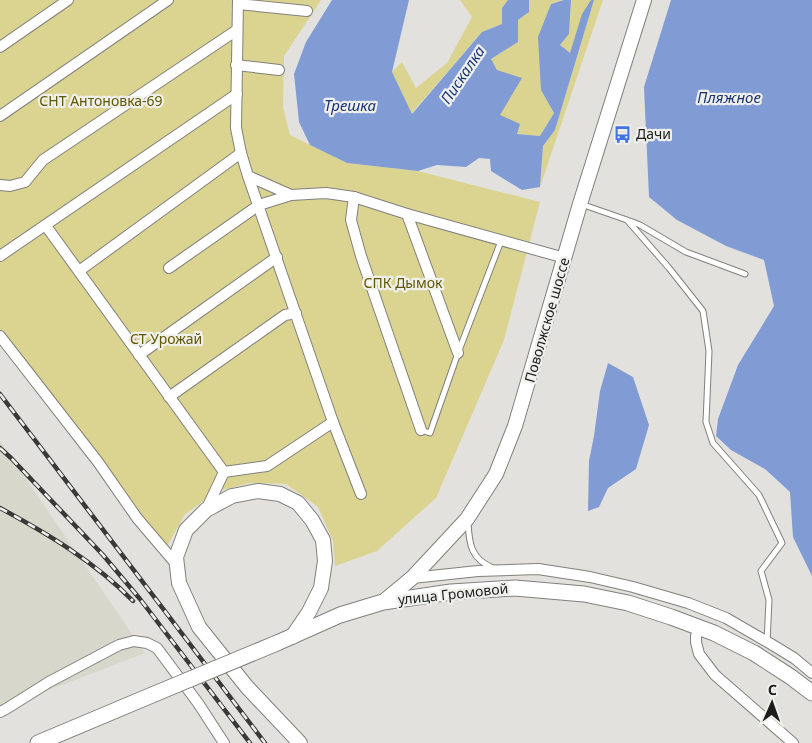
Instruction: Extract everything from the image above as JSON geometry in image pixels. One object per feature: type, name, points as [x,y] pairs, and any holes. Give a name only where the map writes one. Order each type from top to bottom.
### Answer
[{"type":"main road","name":"Поволжское шоссе","points":[[383,602],[412,578],[467,519],[496,474],[515,426],[580,204],[644,0]]},
{"type":"main road","points":[[292,637],[322,588],[325,562],[323,540],[312,520],[298,504],[280,494],[258,491],[232,496],[206,510],[186,530],[176,557],[179,583],[199,627],[247,687],[300,743]]},
{"type":"main road","name":"улица Громовой","points":[[38,743],[292,637],[340,615],[383,602],[451,592],[514,588],[584,594],[628,603],[714,633],[754,653],[812,693]]},
{"type":"street","points":[[0,47],[68,0]]},
{"type":"street","points":[[0,116],[168,0]]},
{"type":"street","points":[[307,11],[238,2],[236,128],[248,176],[333,422],[361,494]]},
{"type":"street","points":[[0,185],[10,186],[24,182],[43,160],[237,30]]},
{"type":"street","points":[[236,65],[279,70]]},
{"type":"street","points":[[0,256],[236,94]]},
{"type":"street","points":[[79,271],[241,153]]},
{"type":"street","points":[[248,176],[290,195]]},
{"type":"street","points":[[169,268],[259,205],[290,195],[326,193],[354,197],[407,214],[565,258]]},
{"type":"street","points":[[354,197],[351,220],[361,256],[421,430]]},
{"type":"street","points":[[407,214],[458,353]]},
{"type":"street","points":[[46,226],[224,472]]},
{"type":"street","points":[[139,355],[276,257]]},
{"type":"street","points":[[169,396],[285,315],[296,313]]},
{"type":"street","points":[[0,336],[98,462],[137,518],[177,565]]},
{"type":"street","points":[[224,472],[267,466],[333,422]]},
{"type":"street","points":[[206,510],[224,472]]},
{"type":"street","points":[[412,578],[478,571],[538,569],[590,577],[633,587],[726,618],[794,658],[812,673]]},
{"type":"street","points":[[699,627],[696,642],[700,654],[715,675],[794,743]]},
{"type":"street","points":[[0,712],[50,682],[119,645],[134,641],[147,643],[157,648],[224,743]]},
{"type":"lane","points":[[580,204],[640,225],[686,252],[745,274]]},
{"type":"lane","points":[[627,220],[670,268],[703,311],[709,351],[706,422],[714,443],[759,495],[782,543],[761,571],[769,600],[767,642]]},
{"type":"lane","points":[[421,430],[430,433],[501,241]]},
{"type":"lane","points":[[467,519],[470,544],[477,557],[491,567],[503,570]]},
{"type":"shaded area","points":[[0,441],[145,653],[0,709]]},
{"type":"green space","points":[[0,0],[321,0],[284,56],[283,107],[290,135],[347,163],[418,171],[540,202],[504,340],[436,498],[377,551],[335,566],[333,541],[318,507],[286,484],[250,483],[218,491],[185,514],[165,550],[0,336]]},
{"type":"green space","points":[[460,0],[508,0],[502,8],[502,24],[482,32],[411,114],[392,72],[402,62],[416,88],[447,63],[472,17]]},
{"type":"green space","points":[[529,0],[564,0],[550,4],[541,90],[554,113],[540,136],[517,134],[499,115],[497,70],[491,59],[518,42],[518,20],[529,12]]},
{"type":"green space","points":[[571,0],[591,0],[582,15],[570,54],[560,45],[569,34]]},
{"type":"green space","points":[[594,0],[603,0],[540,187],[543,145],[555,130]]},
{"type":"water","name":"Трешка","points":[[332,0],[409,0],[392,72],[412,114],[482,32],[502,24],[502,8],[508,0],[529,0],[529,12],[518,20],[518,42],[491,59],[497,70],[522,78],[500,115],[520,124],[517,134],[540,136],[554,113],[541,90],[538,37],[551,4],[571,0],[569,34],[560,45],[570,53],[582,14],[591,0],[594,0],[555,130],[543,146],[540,187],[522,190],[491,171],[490,159],[479,158],[466,167],[437,165],[418,171],[347,163],[310,145],[299,122],[294,74],[306,42]]},
{"type":"water","name":"Пляжное","points":[[671,0],[812,0],[812,576],[793,537],[790,492],[765,469],[731,450],[716,436],[718,419],[738,365],[774,306],[764,260],[726,246],[677,220],[649,197],[644,87]]},
{"type":"water","points":[[608,363],[633,377],[649,425],[636,469],[608,488],[599,507],[588,511],[589,461],[600,391]]},
{"type":"railway","points":[[0,394],[265,743]]},
{"type":"railway","points":[[0,448],[103,555],[140,599],[250,743]]},
{"type":"railway","points":[[0,508],[36,528],[87,561],[133,601]]},
{"type":"place","name":"Дачи","points":[[622,134]]},
{"type":"water label","name":"Пискалка","points":[[463,75]]},
{"type":"park label","name":"СНТ Антоновка-69","points":[[101,101]]},
{"type":"park label","name":"СПК Дымок","points":[[403,283]]},
{"type":"park label","name":"СТ Урожай","points":[[166,339]]}]
